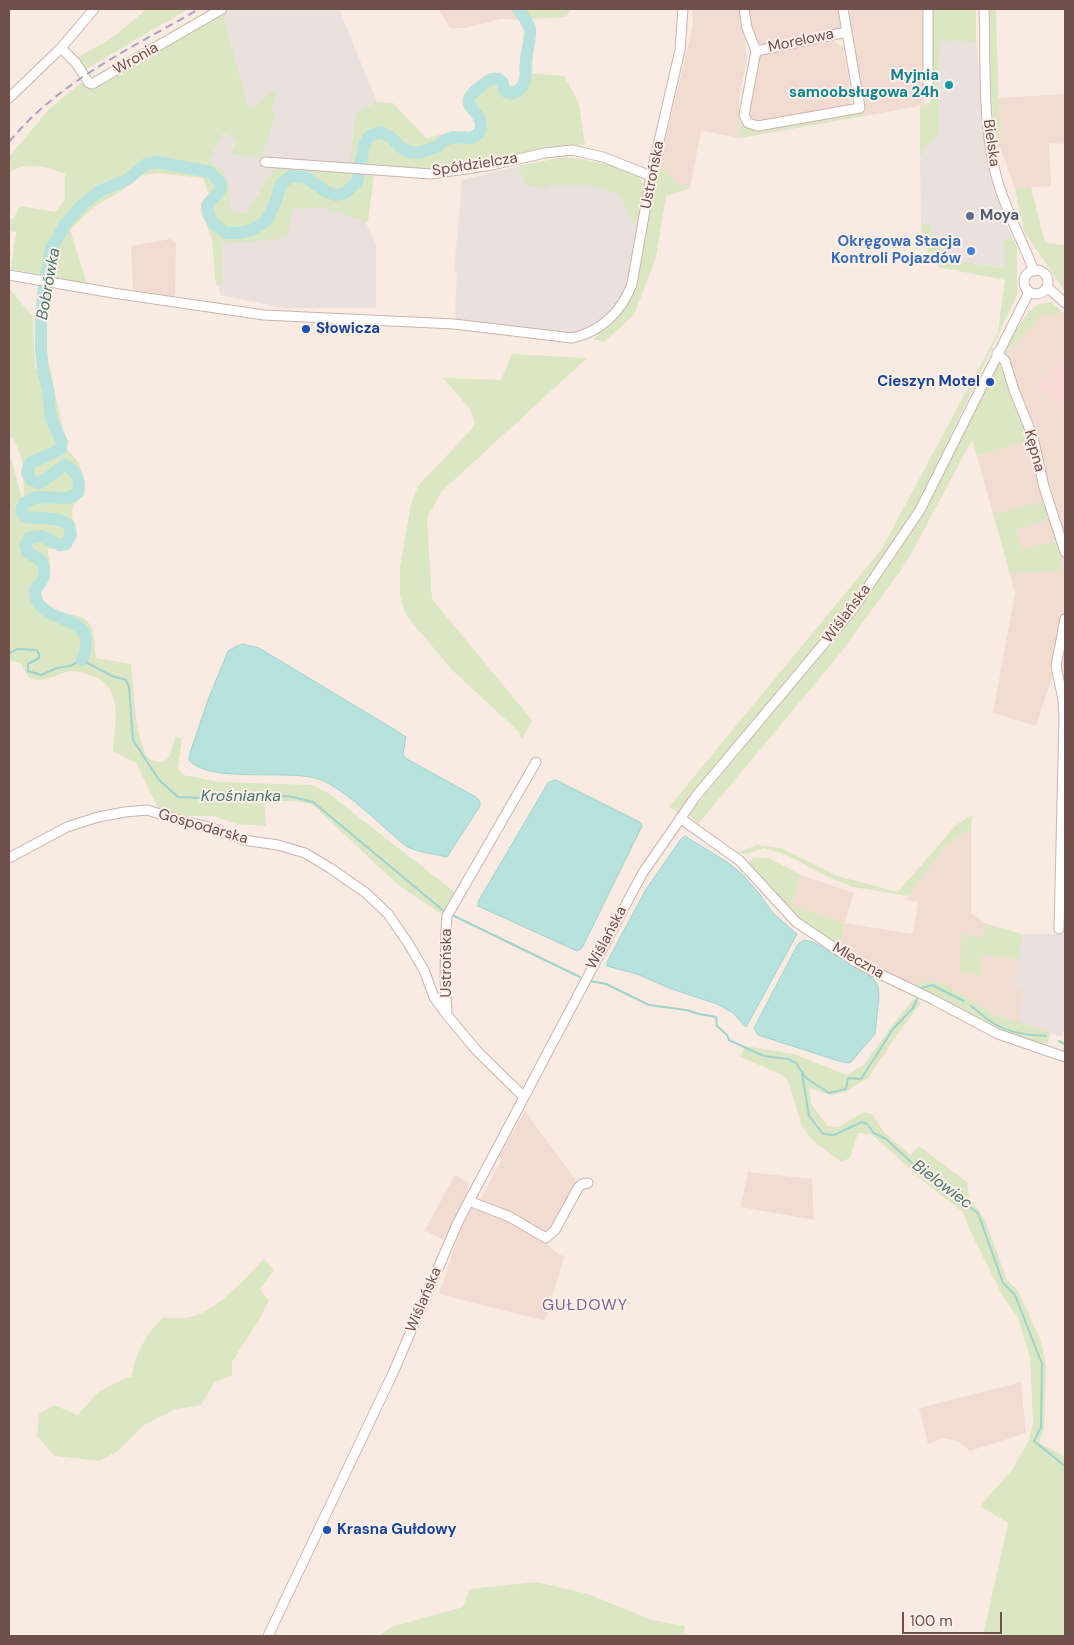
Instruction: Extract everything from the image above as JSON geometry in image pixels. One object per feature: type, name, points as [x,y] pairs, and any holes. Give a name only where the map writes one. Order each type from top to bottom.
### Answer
[{"type":"street","points":[[9,98],[61,48],[94,9]]},
{"type":"street","name":"Wronia","points":[[61,48],[76,63],[89,83],[92,84],[222,9]]},
{"type":"street","name":"Ustrońska","points":[[9,275],[264,315],[454,324],[572,338],[586,335],[596,330],[614,314],[623,303],[632,284],[651,176],[680,50],[683,9]]},
{"type":"street","points":[[744,9],[756,51],[744,114],[745,119],[752,125],[758,126],[860,108],[843,9]]},
{"type":"street","points":[[928,9],[928,93]]},
{"type":"street","name":"Bielska","points":[[984,9],[987,110],[992,157],[1004,200],[1034,270]]},
{"type":"street","name":"Morelowa","points":[[756,51],[847,32]]},
{"type":"street","name":"Spółdzielcza","points":[[265,162],[431,174],[492,165],[545,153],[572,150],[603,157],[651,176]]},
{"type":"street","points":[[1047,286],[1039,294],[1029,292],[1025,285],[1025,278],[1027,274],[1034,270],[1041,272],[1046,276],[1047,286],[1065,304]]},
{"type":"street","name":"Wiślańska","points":[[268,1636],[393,1373],[448,1243],[642,874],[696,796],[852,609],[920,510],[1029,292]]},
{"type":"street","name":"Kępna","points":[[997,353],[1005,361],[1032,437],[1044,487],[1065,552]]},
{"type":"street","points":[[1059,929],[1064,720],[1063,700],[1056,666],[1065,618]]},
{"type":"street","name":"Ustrońska","points":[[524,1097],[477,1051],[447,1015],[445,979],[446,930],[449,913],[536,762]]},
{"type":"street","name":"Gospodarska","points":[[9,858],[68,827],[98,817],[147,810],[189,823],[210,827],[243,840],[278,845],[305,853],[366,893],[388,914],[424,970],[434,997],[447,1015]]},
{"type":"street","name":"Mleczna","points":[[680,818],[740,861],[796,922],[857,963],[924,995],[998,1034],[1065,1057]]},
{"type":"street","points":[[469,1201],[510,1217],[546,1238],[555,1230],[578,1188],[588,1183]]},
{"type":"shaded area","points":[[222,9],[339,9],[377,102],[356,113],[348,172],[275,166],[246,214],[231,211],[229,189],[207,161],[223,133],[237,140],[230,154],[275,114],[248,107]]},
{"type":"shaded area","points":[[438,9],[513,9],[519,20],[501,19],[465,28],[450,28]]},
{"type":"shaded area","points":[[692,9],[740,9],[747,58],[739,97],[740,138],[701,131],[690,188],[679,184],[659,166],[693,24]]},
{"type":"shaded area","points":[[749,9],[838,9],[841,30],[762,44],[755,40]]},
{"type":"shaded area","points":[[847,9],[923,9],[924,105],[865,116]]},
{"type":"shaded area","points":[[834,41],[843,47],[852,100],[847,107],[754,123],[747,116],[760,55]]},
{"type":"shaded area","points":[[940,41],[976,42],[990,178],[1011,236],[1004,240],[1006,269],[949,259],[936,242],[929,222],[921,226],[920,158],[927,145],[938,134]]},
{"type":"shaded area","points":[[1065,94],[1065,144],[1049,143],[1051,186],[1015,189],[1000,147],[998,98]]},
{"type":"shaded area","points":[[518,166],[525,185],[546,189],[547,185],[588,185],[619,194],[633,224],[638,224],[630,280],[620,302],[593,326],[571,334],[456,319],[457,272],[454,271],[462,180]]},
{"type":"shaded area","points":[[295,195],[356,202],[376,244],[376,308],[284,308],[220,295],[218,279],[219,241],[261,241]]},
{"type":"shaded area","points":[[170,239],[176,242],[175,296],[133,290],[131,246]]},
{"type":"shaded area","points":[[1043,314],[1065,314],[1065,360],[1039,385],[1065,410],[1065,693],[1054,671],[1036,726],[993,713],[1015,593],[1010,574],[1063,571],[1056,541],[1022,550],[1016,529],[1044,502],[993,514],[977,456],[1036,438],[1005,355]]},
{"type":"shaded area","points":[[1065,360],[1065,410],[1039,385]]},
{"type":"shaded area","points":[[971,830],[971,913],[987,924],[981,955],[1019,959],[1015,986],[1023,987],[1019,1021],[997,1016],[943,983],[929,981],[912,984],[861,959],[841,946],[844,923],[913,934],[918,902],[906,900],[946,845]]},
{"type":"shaded area","points":[[801,875],[854,893],[844,923],[791,905]]},
{"type":"shaded area","points":[[1064,920],[1065,1025],[1062,1037],[1019,1021],[1023,987],[1015,986],[1022,934],[1064,934]]},
{"type":"shaded area","points":[[525,1111],[577,1182],[551,1231],[544,1234],[479,1202],[502,1159],[499,1157]]},
{"type":"shaded area","points":[[748,1172],[812,1179],[814,1220],[741,1207]]},
{"type":"shaded area","points":[[455,1175],[468,1182],[468,1193],[443,1240],[425,1230]]},
{"type":"shaded area","points":[[475,1206],[503,1217],[534,1233],[564,1257],[545,1321],[439,1294],[461,1228],[467,1214]]},
{"type":"shaded area","points":[[1021,1382],[1026,1433],[970,1451],[958,1441],[943,1438],[928,1444],[919,1408]]},
{"type":"green space","points":[[147,9],[188,9],[83,71],[77,58],[113,37]]},
{"type":"green space","points":[[210,9],[222,9],[248,107],[255,107],[272,90],[277,92],[271,112],[276,114],[261,158],[230,154],[237,140],[223,133],[208,161],[223,170],[229,189],[231,211],[246,214],[275,166],[374,175],[368,222],[323,208],[292,209],[288,235],[279,239],[222,244],[223,284],[216,285],[212,240],[203,215],[203,205],[208,193],[203,178],[157,173],[140,176],[124,189],[94,207],[70,230],[87,284],[11,269],[16,232],[9,231],[9,220],[13,219],[20,206],[55,212],[65,200],[65,174],[37,166],[23,167],[9,172],[9,157],[50,108],[80,84]]},
{"type":"green space","points":[[513,9],[571,9],[566,17],[530,19],[534,34],[532,73],[564,76],[579,103],[585,145],[551,147],[446,168],[429,169],[349,163],[356,113],[377,102],[393,103],[426,138],[454,132],[473,132],[477,129],[477,121],[471,114],[465,98],[467,91],[482,78],[496,73],[503,75],[508,85],[514,86],[520,83],[524,31]]},
{"type":"green space","points":[[931,9],[976,9],[976,42],[940,41],[938,134],[927,145],[920,158],[920,106],[930,103]]},
{"type":"green space","points":[[990,9],[996,9],[1000,147],[995,148],[991,89]]},
{"type":"green space","points":[[864,109],[865,116],[740,138],[739,121],[755,129]]},
{"type":"green space","points":[[564,157],[612,166],[638,177],[644,185],[638,224],[633,224],[619,194],[588,185],[547,185],[546,189],[525,185],[518,166]]},
{"type":"green space","points":[[659,166],[679,184],[690,188],[666,196],[656,257],[634,315],[604,342],[593,339],[620,315],[635,290]]},
{"type":"green space","points":[[1031,187],[1045,243],[1065,245],[1065,292],[1024,231],[1015,189]]},
{"type":"green space","points":[[929,222],[936,242],[949,259],[1005,269],[1004,240],[1011,236],[1017,246],[1017,295],[916,509],[849,605],[679,813],[669,807],[881,550],[998,332],[1005,280],[938,267],[928,253],[922,232],[921,226]]},
{"type":"green space","points":[[9,288],[33,317],[35,369],[50,368],[67,449],[79,463],[85,485],[84,495],[73,506],[72,515],[76,538],[64,548],[48,549],[50,570],[39,591],[48,607],[55,611],[86,620],[91,626],[96,658],[131,664],[138,729],[145,753],[150,759],[157,762],[165,761],[170,756],[175,737],[182,738],[178,769],[183,775],[220,782],[312,785],[328,793],[456,893],[444,916],[397,884],[312,804],[292,801],[264,801],[266,826],[236,824],[214,816],[185,816],[158,808],[136,763],[113,751],[116,717],[113,696],[108,687],[100,680],[74,671],[42,680],[29,678],[21,664],[13,661],[9,663],[9,457],[11,458],[22,498],[24,495],[22,459],[13,438],[9,437]]},
{"type":"green space","points":[[1051,302],[1065,314],[1043,314],[1005,355],[1002,350],[1029,312],[1038,304]]},
{"type":"green space","points":[[512,354],[587,358],[441,492],[427,518],[432,599],[532,720],[522,740],[519,732],[452,670],[406,615],[400,596],[400,567],[411,504],[418,486],[471,430],[475,422],[470,409],[443,378],[501,380]]},
{"type":"green space","points":[[998,360],[1029,440],[977,456],[972,440],[906,563],[839,655],[698,824],[689,814],[860,607],[915,524],[939,482]]},
{"type":"green space","points":[[1044,501],[1050,519],[1016,530],[1022,549],[1056,541],[1063,571],[1010,574],[993,514]]},
{"type":"green space","points":[[972,815],[971,830],[946,845],[909,896],[853,887],[830,878],[787,855],[764,848],[747,854],[737,853],[757,845],[781,848],[837,876],[898,892],[956,825]]},
{"type":"green space","points":[[753,858],[769,858],[801,875],[791,905],[844,923],[841,946],[796,917],[754,871],[749,863]]},
{"type":"green space","points":[[987,924],[1022,934],[1019,959],[982,955],[981,975],[960,972],[962,934],[983,938]]},
{"type":"green space","points":[[929,981],[943,983],[997,1016],[1019,1021],[1051,1033],[1047,1045],[1029,1041],[994,1028],[912,984]]},
{"type":"green space","points":[[914,998],[921,1003],[868,1078],[845,1092],[830,1095],[810,1088],[811,1104],[828,1126],[839,1127],[863,1112],[872,1114],[884,1132],[910,1155],[919,1146],[967,1182],[969,1197],[985,1220],[1007,1280],[1018,1291],[1041,1341],[1046,1366],[1044,1429],[1039,1443],[1065,1457],[1065,1636],[983,1636],[1008,1523],[980,1506],[1012,1470],[1029,1440],[1033,1423],[1030,1357],[1018,1318],[1002,1295],[970,1231],[963,1212],[928,1185],[871,1134],[858,1133],[850,1158],[841,1162],[812,1140],[802,1126],[788,1081],[783,1075],[740,1057],[745,1046],[794,1054],[847,1075],[864,1065]]},
{"type":"green space","points":[[264,1259],[274,1270],[260,1289],[269,1301],[232,1362],[232,1375],[214,1383],[201,1405],[176,1409],[144,1425],[118,1451],[99,1461],[55,1456],[37,1436],[39,1414],[54,1405],[78,1415],[97,1393],[132,1376],[138,1352],[162,1318],[190,1317],[200,1314],[230,1293]]},
{"type":"green space","points":[[537,1582],[588,1594],[652,1620],[685,1626],[683,1636],[378,1636],[391,1627],[463,1607],[469,1589]]},
{"type":"water","points":[[243,644],[259,648],[397,731],[406,737],[403,754],[405,758],[480,801],[480,806],[447,857],[408,847],[345,794],[324,781],[302,776],[229,774],[199,767],[189,760],[208,700],[228,651]]},
{"type":"water","points":[[556,780],[640,822],[642,826],[582,948],[577,951],[478,906],[479,900],[548,783]]},
{"type":"water","points":[[685,836],[727,862],[742,874],[773,913],[797,934],[746,1027],[733,1013],[717,1004],[669,988],[637,974],[607,966],[607,962],[645,891]]},
{"type":"water","points":[[805,940],[813,942],[872,977],[878,986],[879,997],[875,1034],[850,1063],[758,1035],[754,1028],[798,944]]},
{"type":"waterway","name":"Bobrówka","points":[[82,660],[86,645],[85,635],[80,628],[53,615],[37,601],[35,590],[44,577],[44,566],[42,561],[28,553],[25,544],[29,538],[41,536],[60,545],[66,544],[71,535],[69,525],[54,519],[25,517],[21,511],[24,503],[37,497],[68,498],[78,493],[79,488],[77,476],[73,470],[65,465],[40,483],[31,480],[27,473],[30,463],[61,449],[62,442],[51,419],[48,390],[43,370],[41,321],[44,286],[51,249],[66,223],[84,203],[100,191],[128,179],[146,164],[157,162],[210,172],[221,183],[220,191],[207,205],[208,214],[214,224],[226,233],[240,233],[254,229],[267,220],[281,184],[291,176],[305,177],[325,191],[335,195],[345,193],[357,182],[364,146],[368,137],[380,132],[391,137],[399,146],[409,152],[419,153],[438,146],[445,140],[454,137],[472,138],[479,133],[481,128],[480,119],[469,103],[469,98],[473,93],[491,79],[499,79],[503,83],[504,90],[510,94],[521,88],[525,81],[530,29],[518,9]]},
{"type":"waterway","name":"Krośnianka","points":[[9,653],[18,649],[37,650],[39,658],[28,664],[28,671],[41,675],[57,668],[70,666],[82,660],[112,676],[126,680],[129,687],[133,740],[159,780],[178,797],[225,799],[288,796],[313,802],[445,912]]},
{"type":"waterway","name":"Krośnianka","points":[[452,915],[580,977]]},
{"type":"waterway","name":"Krośnianka","points":[[590,981],[606,984],[649,1005],[686,1010],[716,1017],[717,1026],[727,1035],[729,1040],[764,1056],[788,1059],[796,1063],[806,1078],[829,1093],[846,1089],[848,1078],[861,1079],[893,1029],[913,1008],[917,999]]},
{"type":"waterway","name":"Krośnianka","points":[[922,988],[932,985],[964,1001]]},
{"type":"waterway","name":"Krośnianka","points":[[971,1006],[990,1021],[1005,1029],[1025,1034],[1046,1036]]},
{"type":"waterway","name":"Krośnianka","points":[[1059,1041],[1065,1044]]},
{"type":"waterway","name":"Bielowiec","points":[[802,1073],[809,1116],[823,1134],[834,1135],[862,1122],[867,1124],[874,1133],[886,1139],[924,1174],[978,1213],[1003,1283],[1015,1295],[1042,1364],[1041,1427],[1034,1441],[1065,1466]]},
{"type":"railway","points":[[9,142],[29,120],[73,83],[199,9]]},
{"type":"place","name":"Myjnia samoobsługowa 24h","points":[[949,85]]},
{"type":"place","name":"Moya","points":[[970,216]]},
{"type":"place","name":"Okręgowa Stacja Kontroli Pojazdów","points":[[971,251]]},
{"type":"place","name":"Słowicza","points":[[306,329]]},
{"type":"place","name":"Cieszyn Motel","points":[[990,382]]},
{"type":"place","name":"Krasna Gułdowy","points":[[327,1530]]},
{"type":"district","name":"GUŁDOWY","points":[[585,1306]]}]
